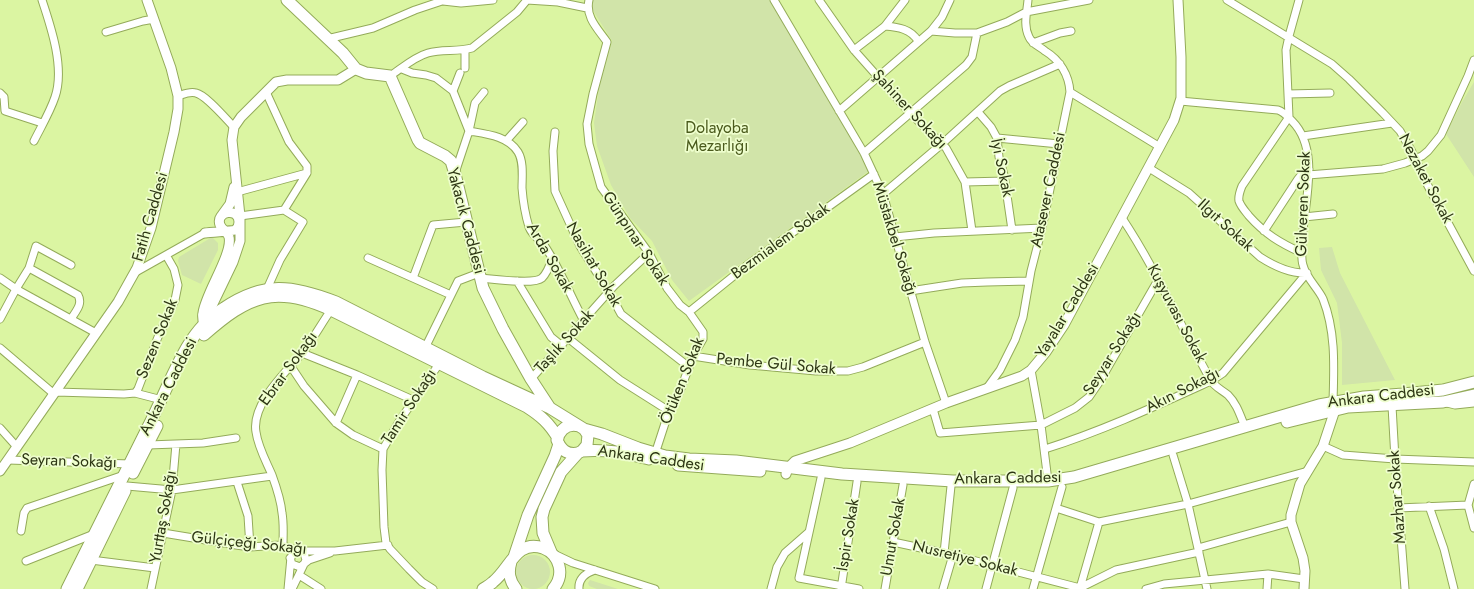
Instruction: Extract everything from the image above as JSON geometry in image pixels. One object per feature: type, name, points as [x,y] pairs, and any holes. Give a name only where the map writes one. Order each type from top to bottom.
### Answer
[{"type":"main road","points":[[287,0],[343,53],[356,69],[366,73],[390,76]]},
{"type":"main road","name":"Yakacık Caddesi","points":[[390,76],[420,143],[446,156],[450,162],[455,174],[483,288],[502,329],[550,408]]},
{"type":"main road","name":"Ankara Caddesi","points":[[67,589],[94,534],[148,445],[195,347],[204,335],[209,324],[219,311],[243,296],[267,289],[288,289],[315,294],[336,302],[483,377],[550,408],[582,428],[655,454],[736,461],[821,478],[857,482],[903,485],[1013,488],[1062,483],[1173,455],[1364,397],[1438,390],[1474,382]]},
{"type":"main road","name":"Ankara Caddesi","points":[[77,589],[125,481],[130,464],[162,400],[186,347],[196,333],[209,324],[239,307],[263,298],[282,296],[298,298],[318,304],[527,407],[540,415],[551,426],[558,441],[566,452],[570,454],[604,450],[625,453],[670,464],[953,481],[1048,481],[1062,483],[1245,427],[1334,406],[1392,406],[1443,402],[1474,395]]},
{"type":"main road","points":[[522,394],[531,390],[531,379]]},
{"type":"main road","points":[[516,589],[509,577],[509,569],[512,559],[528,515],[555,456],[560,431],[565,427],[572,425],[582,428],[589,439],[587,445],[561,472],[544,509],[542,517],[543,534],[560,567],[558,583],[554,589]]},
{"type":"main road","points":[[483,589],[494,582],[512,559],[522,550],[538,546],[552,553]]},
{"type":"street","points":[[34,141],[55,97],[58,85],[57,52],[42,0]]},
{"type":"street","name":"Fatih Caddesi","points":[[0,471],[118,302],[137,268],[151,228],[174,132],[178,109],[178,96],[171,68],[147,0]]},
{"type":"street","points":[[327,39],[363,26],[373,28],[415,10],[444,0],[461,3],[493,0]]},
{"type":"street","points":[[390,76],[418,56],[429,53],[472,48],[518,12],[527,0],[558,2],[587,8],[589,0]]},
{"type":"street","name":"Müstakbel Sokağı","points":[[774,0],[864,153],[883,194],[925,342],[946,403]]},
{"type":"street","points":[[854,50],[885,26],[905,0]]},
{"type":"street","points":[[839,111],[918,41],[932,31],[942,17],[950,0]]},
{"type":"street","points":[[1028,0],[1026,28],[1033,43],[1060,33],[1071,31]]},
{"type":"street","points":[[932,31],[977,33],[1007,22],[1026,12],[1088,0]]},
{"type":"street","name":"Yayalar Caddesi","points":[[787,471],[795,461],[850,443],[946,403],[1022,376],[1031,370],[1046,352],[1064,325],[1174,120],[1180,101],[1181,57],[1178,0]]},
{"type":"street","name":"Nezaket Sokak","points":[[1227,0],[1338,69],[1368,97],[1400,131],[1474,271]]},
{"type":"street","points":[[1299,0],[1286,50],[1289,117],[1238,194],[1239,202],[1245,212],[1264,231],[1284,245],[1302,253]]},
{"type":"street","name":"Şahiner Sokağı","points":[[822,1],[854,50],[910,113],[943,143],[965,182],[972,231]]},
{"type":"street","name":"Günpınar Sokak","points":[[587,8],[589,15],[607,42],[588,115],[589,144],[601,187],[648,253],[667,288],[680,305],[688,312]]},
{"type":"street","points":[[106,32],[143,21],[154,20]]},
{"type":"street","points":[[885,26],[908,31],[914,35],[918,41]]},
{"type":"street","points":[[864,153],[966,65],[972,57],[977,33]]},
{"type":"street","name":"Atasever Caddesi","points":[[986,389],[1000,370],[1017,334],[1023,317],[1029,282],[1042,228],[1070,92],[1068,79],[1060,64],[1052,56],[1033,43]]},
{"type":"street","points":[[453,91],[462,70],[465,50]]},
{"type":"street","points":[[1264,231],[1302,174],[1308,172],[1383,169],[1415,159],[1428,151],[1441,135],[1474,60]]},
{"type":"street","points":[[883,194],[943,143],[1000,91],[1060,64]]},
{"type":"street","points":[[402,68],[412,73],[436,78],[453,91],[469,131]]},
{"type":"street","points":[[209,324],[210,312],[233,262],[240,241],[240,219],[232,140],[234,127],[276,82],[287,80],[338,80],[356,69]]},
{"type":"street","points":[[178,96],[190,92],[198,93],[205,97],[234,127]]},
{"type":"street","points":[[266,92],[289,142],[307,166],[307,173],[284,210]]},
{"type":"street","points":[[455,174],[469,131],[475,103],[484,92]]},
{"type":"street","points":[[1070,92],[1160,147]]},
{"type":"street","points":[[1288,94],[1330,93]]},
{"type":"street","points":[[0,94],[4,97],[5,111],[42,123]]},
{"type":"street","name":"Gülveren Sokak","points":[[1180,101],[1278,110],[1284,112],[1289,117],[1303,136],[1308,156],[1302,253],[1303,265],[1322,299],[1330,321],[1334,352],[1334,406]]},
{"type":"street","name":"İyi Sokak","points":[[978,112],[991,127],[997,138],[998,157],[1005,181],[1012,230]]},
{"type":"street","points":[[506,142],[523,122]]},
{"type":"street","points":[[1303,136],[1392,123]]},
{"type":"street","name":"Arda Sokak","points":[[469,131],[493,136],[514,147],[520,158],[523,200],[530,229],[546,247],[584,321]]},
{"type":"street","name":"Nasihat Sokak","points":[[555,132],[553,162],[556,196],[580,246],[621,314],[689,367]]},
{"type":"street","points":[[997,138],[1059,144]]},
{"type":"street","name":"Ilgıt Sokak","points":[[1149,168],[1189,193],[1260,257],[1270,263],[1296,273],[1307,273]]},
{"type":"street","points":[[237,192],[307,173]]},
{"type":"street","name":"Bezmialem Sokak","points":[[688,312],[746,266],[874,174]]},
{"type":"street","points":[[965,182],[1005,181]]},
{"type":"street","points":[[134,273],[205,233],[215,224],[230,204],[236,182]]},
{"type":"street","points":[[240,219],[284,210],[303,222],[280,260],[267,289]]},
{"type":"street","points":[[209,324],[202,314],[228,248],[229,236],[220,226],[220,220],[226,213],[232,212],[240,219]]},
{"type":"street","points":[[1304,217],[1333,214]]},
{"type":"street","name":"Kuşyuvası Sokak","points":[[1122,218],[1136,239],[1211,381],[1228,395],[1235,404],[1245,427]]},
{"type":"street","points":[[205,233],[234,230],[240,219]]},
{"type":"street","points":[[413,278],[433,225],[466,222]]},
{"type":"street","points":[[895,237],[934,233],[1042,228]]},
{"type":"street","points":[[0,319],[16,289],[30,268],[36,246],[71,265]]},
{"type":"street","name":"Taşlık Sokak","points":[[531,379],[609,292],[648,253]]},
{"type":"street","name":"Sezen Sokak","points":[[55,393],[135,393],[138,389],[177,292],[178,285],[174,269],[166,255]]},
{"type":"street","points":[[368,258],[451,295]]},
{"type":"street","points":[[425,348],[458,281],[479,275],[517,281],[541,279],[552,259]]},
{"type":"street","points":[[30,268],[78,295],[80,305],[71,319]]},
{"type":"street","name":"Akın Sokağı","points":[[1045,449],[1077,439],[1126,420],[1211,381],[1223,372],[1307,273]]},
{"type":"street","points":[[0,278],[16,289],[96,333]]},
{"type":"street","name":"Seyyar Sokağı","points":[[933,409],[940,433],[1041,425],[1075,408],[1089,397],[1158,280]]},
{"type":"street","points":[[517,281],[551,337],[562,346]]},
{"type":"street","points":[[910,291],[968,283],[1029,282]]},
{"type":"street","name":"Ebrar Sokağı","points":[[283,546],[282,512],[272,476],[255,431],[256,418],[263,402],[290,365],[302,353],[331,310]]},
{"type":"street","name":"Ötüken Sokak","points":[[655,454],[669,411],[703,339],[703,332],[688,312]]},
{"type":"street","points":[[568,338],[620,380],[669,411]]},
{"type":"street","name":"Pembe Gül Sokak","points":[[694,356],[750,365],[816,370],[848,370],[863,367],[925,342]]},
{"type":"street","points":[[0,348],[55,393]]},
{"type":"street","points":[[302,353],[413,400]]},
{"type":"street","name":"Tamir Sokağı","points":[[388,545],[384,527],[382,470],[383,449],[413,400],[439,364]]},
{"type":"street","points":[[290,365],[304,386],[336,423],[353,435],[383,449]]},
{"type":"street","points":[[1031,370],[1045,449],[1048,481]]},
{"type":"street","points":[[336,423],[357,375]]},
{"type":"street","points":[[135,393],[162,400]]},
{"type":"street","points":[[1443,402],[1455,405],[1474,403]]},
{"type":"street","points":[[1304,589],[1305,571],[1303,558],[1291,522],[1291,515],[1300,484],[1322,446],[1334,406]]},
{"type":"street","name":"Mazhar Sokak","points":[[1392,406],[1398,508],[1405,589]]},
{"type":"street","points":[[0,428],[17,447]]},
{"type":"street","points":[[148,445],[203,443],[236,438]]},
{"type":"street","name":"Yurttaş Sokağı","points":[[151,589],[172,490],[176,444]]},
{"type":"street","points":[[1322,446],[1343,455],[1395,459],[1474,462]]},
{"type":"street","points":[[1173,455],[1188,504],[1206,589]]},
{"type":"street","name":"Seyran Sokağı","points":[[8,460],[130,464]]},
{"type":"street","points":[[1056,508],[1099,522],[1188,504],[1308,471]]},
{"type":"street","points":[[21,531],[24,513],[27,508],[125,481],[172,490],[272,476]]},
{"type":"street","points":[[821,478],[799,578],[841,588],[859,589]]},
{"type":"street","points":[[237,482],[248,516],[250,547]]},
{"type":"street","name":"İspir Sokak","points":[[841,588],[857,482]]},
{"type":"street","points":[[1033,589],[1062,483]]},
{"type":"street","points":[[1474,484],[1468,505],[1474,528]]},
{"type":"street","name":"Umut Sokak","points":[[885,589],[903,485]]},
{"type":"street","points":[[944,553],[951,486]]},
{"type":"street","points":[[986,589],[1013,488]]},
{"type":"street","points":[[1398,508],[1468,505]]},
{"type":"street","points":[[1429,506],[1444,549],[1454,589]]},
{"type":"street","points":[[1081,589],[1099,522]]},
{"type":"street","points":[[1081,589],[1116,570],[1198,550],[1291,522]]},
{"type":"street","points":[[770,589],[777,567],[784,553],[809,532]]},
{"type":"street","name":"Gülçiçeği Sokağı","points":[[163,533],[250,547],[276,544],[300,551],[335,551],[388,545]]},
{"type":"street","points":[[26,561],[94,534]]},
{"type":"street","name":"Nusretiye Sokak","points":[[893,542],[953,555],[1081,589]]},
{"type":"street","points":[[388,545],[409,569],[433,589]]},
{"type":"street","points":[[283,546],[294,566],[300,567],[304,564]]},
{"type":"street","points":[[288,589],[290,560],[293,553],[300,551],[304,553],[306,558],[292,589]]},
{"type":"street","name":"Gülçiçeği Sokağı","points":[[304,564],[309,560],[335,551]]},
{"type":"street","points":[[552,553],[572,563],[655,589]]},
{"type":"street","points":[[943,589],[953,555]]},
{"type":"street","points":[[91,560],[155,568]]},
{"type":"street","points":[[580,589],[580,580],[585,574],[595,570]]},
{"type":"street","points":[[1146,589],[1164,584],[1268,574],[1304,579]]},
{"type":"street","points":[[1267,589],[1268,574]]},
{"type":"street","points":[[299,575],[321,589]]},
{"type":"green space","name":"Dolayoba Mezarlığı","points":[[593,0],[771,0],[869,171],[689,301],[672,280],[652,241],[630,218],[611,185],[597,146],[594,123],[599,88],[612,41],[592,9]]},
{"type":"green space","points":[[1474,82],[1474,177],[1446,134]]},
{"type":"green space","points":[[212,237],[218,243],[218,250],[201,284],[182,275],[178,261],[179,257]]},
{"type":"green space","points":[[1332,247],[1340,273],[1395,380],[1342,385],[1342,343],[1337,303],[1321,270],[1319,248]]},
{"type":"green space","points":[[530,555],[536,555],[540,556],[547,562],[550,572],[549,579],[543,586],[536,589],[530,589],[526,588],[519,582],[516,575],[516,569],[517,565],[523,558]]},
{"type":"green space","points":[[590,580],[618,589],[597,589],[589,586],[588,583]]}]
